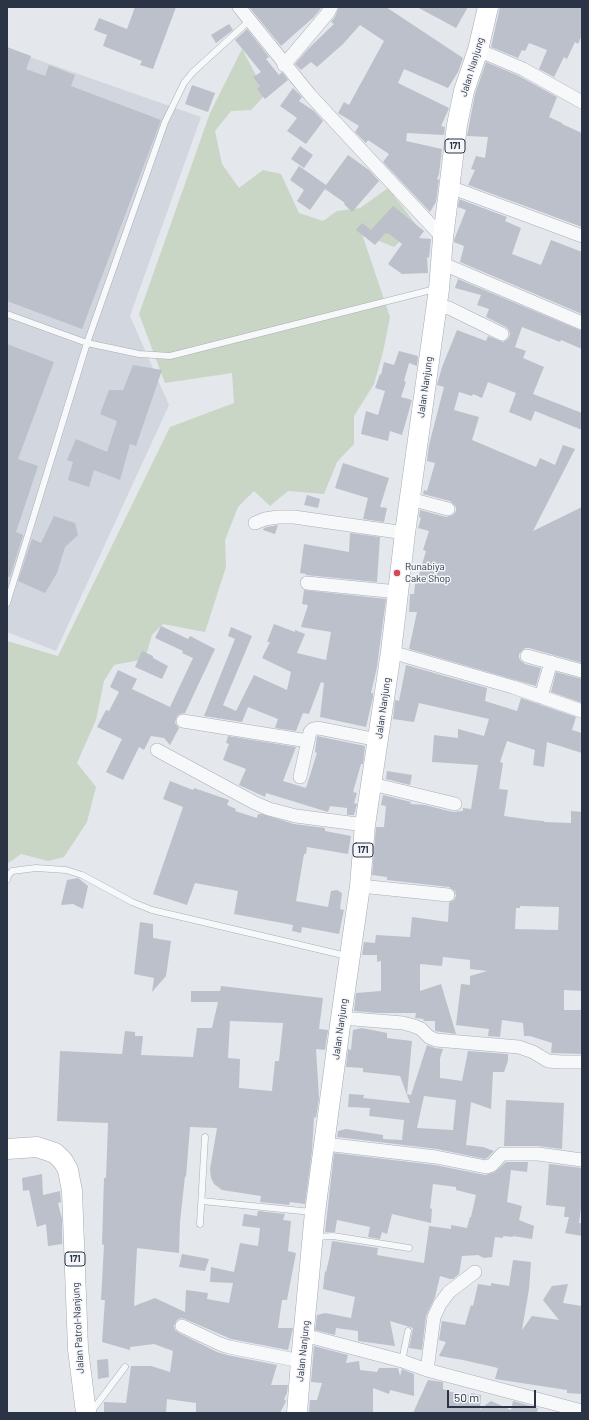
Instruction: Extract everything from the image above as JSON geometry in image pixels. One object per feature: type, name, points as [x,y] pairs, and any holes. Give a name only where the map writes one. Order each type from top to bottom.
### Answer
[{"type":"main road","name":"Jalan Nanjung","points":[[297,1413],[314,1238],[315,1212],[360,886],[366,825],[391,652],[405,534],[438,298],[443,238],[460,109],[464,91],[478,50],[485,8]]},
{"type":"main road","name":"Jalan Patrol-Nanjung","points":[[10,1149],[37,1146],[55,1153],[63,1161],[68,1170],[72,1191],[78,1350],[86,1413]]},
{"type":"street","points":[[239,7],[310,95],[443,238]]},
{"type":"street","points":[[284,64],[328,13],[331,7]]},
{"type":"street","points":[[478,50],[523,69],[582,102]]},
{"type":"street","points":[[450,187],[582,236]]},
{"type":"street","points":[[441,263],[582,323]]},
{"type":"street","points":[[438,298],[449,308],[502,334]]},
{"type":"street","points":[[410,499],[448,509]]},
{"type":"street","points":[[255,523],[265,519],[278,517],[294,517],[405,534]]},
{"type":"street","points":[[307,583],[398,592]]},
{"type":"street","points":[[391,652],[513,687],[582,711]]},
{"type":"street","points":[[527,656],[582,671]]},
{"type":"street","points":[[541,697],[551,662]]},
{"type":"street","points":[[183,720],[308,741]]},
{"type":"street","points":[[300,777],[310,732],[313,729],[318,728],[378,740]]},
{"type":"street","points":[[157,750],[255,803],[269,809],[296,816],[366,825]]},
{"type":"street","points":[[372,784],[455,804]]},
{"type":"street","points":[[360,886],[448,895]]},
{"type":"street","points":[[341,1018],[403,1023],[421,1029],[429,1037],[436,1040],[520,1047],[533,1052],[548,1061],[582,1062]]},
{"type":"street","points":[[324,1144],[436,1157],[486,1167],[492,1165],[502,1154],[538,1154],[582,1160]]},
{"type":"street","points":[[427,1370],[434,1317],[440,1304],[448,1292],[475,1272]]},
{"type":"street","points":[[182,1326],[228,1347],[301,1361]]},
{"type":"street","points":[[304,1335],[402,1361],[427,1370],[582,1411]]},
{"type":"lane","points":[[7,603],[87,343],[168,115],[184,83],[193,72],[250,20]]},
{"type":"lane","points":[[7,314],[87,343],[139,354],[170,356],[438,298]]},
{"type":"lane","points":[[7,880],[12,871],[36,868],[66,870],[82,875],[132,902],[152,910],[350,957]]},
{"type":"lane","points":[[200,1224],[205,1137]]},
{"type":"lane","points":[[202,1201],[315,1212]]},
{"type":"lane","points":[[314,1238],[333,1236],[409,1248]]},
{"type":"lane","points":[[402,1361],[408,1331]]},
{"type":"lane","points":[[90,1413],[125,1366]]},
{"type":"shaded area","points":[[7,49],[201,117],[130,316],[169,405],[56,651],[7,632]]},
{"type":"green space","points":[[242,49],[266,94],[251,110],[231,111],[215,131],[222,164],[239,188],[263,170],[281,174],[299,213],[323,221],[337,211],[360,208],[388,188],[417,226],[394,247],[362,234],[390,317],[383,352],[374,384],[354,416],[354,444],[337,462],[324,494],[288,491],[270,506],[254,491],[238,507],[225,540],[226,567],[205,632],[163,624],[152,635],[145,659],[114,665],[104,681],[96,720],[77,763],[96,787],[87,822],[64,857],[48,861],[21,854],[7,864],[7,641],[58,656],[170,427],[234,403],[232,373],[165,383],[139,314],[210,113]]},
{"type":"building","points":[[135,7],[176,7],[153,69],[140,65],[142,61],[103,46],[107,35],[94,30],[99,18],[127,29]]},
{"type":"building","points":[[249,7],[322,7],[314,17],[281,46]]},
{"type":"building","points":[[339,7],[386,7],[463,58],[458,72],[448,88],[404,69],[398,83],[449,108],[441,126],[445,127],[444,135],[407,133],[406,141],[442,149],[437,179],[439,180],[436,202],[430,212],[383,162],[389,154],[368,140],[366,143],[355,132],[359,126],[338,113],[344,102],[349,105],[384,41],[360,25],[343,44],[317,67],[311,62],[301,70],[295,64],[334,24],[331,22]]},
{"type":"building","points":[[417,7],[468,7],[456,28]]},
{"type":"building","points":[[500,7],[582,7],[582,35],[578,44],[575,42],[567,59],[564,57],[554,77],[539,69],[547,50],[529,43],[525,51],[522,50],[518,58],[491,47]]},
{"type":"building","points":[[229,24],[233,30],[216,43],[211,35]]},
{"type":"building","points":[[247,29],[269,57],[266,59],[279,75],[282,72],[288,80],[265,99],[257,89],[260,86],[253,77],[261,72],[235,40]]},
{"type":"building","points":[[7,47],[31,56],[26,69],[45,76],[49,65],[75,75],[71,86],[161,120],[82,329],[7,301]]},
{"type":"building","points":[[486,62],[519,76],[557,97],[549,117],[582,133],[582,227],[468,185],[475,170],[471,169],[476,156],[485,158],[488,137],[467,136],[475,94]]},
{"type":"building","points":[[192,85],[215,93],[208,112],[185,104]]},
{"type":"building","points":[[293,88],[302,97],[299,101],[314,111],[323,121],[306,144],[287,131],[297,118],[280,106]]},
{"type":"building","points":[[300,146],[313,155],[304,168],[291,159]]},
{"type":"building","points":[[348,155],[369,170],[379,181],[352,212],[344,204],[345,203],[325,189],[310,210],[297,201],[304,190],[290,180],[299,166],[326,185]]},
{"type":"building","points":[[459,199],[507,217],[505,221],[521,228],[512,254],[541,265],[551,240],[582,252],[582,314],[460,262],[464,246],[454,242],[454,240],[466,210],[458,207]]},
{"type":"building","points":[[393,206],[424,231],[419,238],[431,239],[429,258],[427,257],[428,273],[402,274],[388,264],[402,244],[388,233],[385,233],[375,245],[356,230],[362,223],[371,230]]},
{"type":"building","points":[[458,279],[582,331],[582,349],[561,340],[560,342],[522,327],[515,347],[526,351],[523,358],[544,367],[533,394],[582,413],[582,430],[535,411],[531,421],[509,412],[516,393],[488,382],[482,398],[473,394],[472,396],[459,392],[454,410],[479,417],[472,440],[536,467],[540,458],[555,465],[563,445],[575,449],[533,531],[582,507],[582,663],[525,648],[519,654],[521,661],[525,664],[541,668],[536,686],[409,649],[417,612],[409,612],[410,594],[414,594],[416,575],[419,575],[426,551],[423,550],[429,531],[418,528],[421,518],[419,517],[420,510],[446,517],[453,515],[456,511],[456,507],[450,501],[423,494],[424,490],[427,491],[435,463],[427,461],[429,445],[444,387],[437,385],[442,367],[457,330],[486,341],[488,336],[503,342],[509,338],[510,334],[506,327],[486,317],[489,309],[477,305],[481,295],[455,288]]},
{"type":"building","points":[[7,344],[54,362],[18,459],[38,466],[16,532],[23,535],[10,577],[7,576]]},
{"type":"building","points":[[399,351],[418,356],[417,366],[409,363],[404,381],[406,382],[401,397],[412,400],[402,435],[390,431],[388,441],[361,434],[366,411],[378,415],[385,391],[375,388],[380,374],[381,375],[384,362],[394,365]]},
{"type":"building","points":[[133,365],[162,370],[136,446],[130,444],[120,480],[94,470],[89,487],[68,480],[73,462],[67,460],[76,439],[107,452],[117,421],[100,414],[109,390],[123,390]]},
{"type":"building","points":[[343,463],[389,478],[380,507],[387,508],[384,522],[363,519],[368,498],[335,488]]},
{"type":"building","points":[[307,495],[320,499],[318,508],[304,505]]},
{"type":"building","points":[[54,516],[75,523],[78,535],[65,547],[57,573],[45,593],[18,581],[32,539],[41,543]]},
{"type":"building","points":[[278,525],[275,534],[263,530],[267,527]]},
{"type":"building","points":[[350,533],[380,537],[377,582],[306,575],[300,573],[304,544],[349,552]]},
{"type":"building","points":[[304,590],[386,599],[377,667],[371,693],[373,693],[373,697],[366,727],[320,717],[324,683],[321,682],[309,714],[303,713],[296,731],[275,728],[278,719],[248,707],[242,722],[204,716],[235,639],[228,636],[231,627],[252,636],[223,705],[236,711],[254,675],[287,690],[291,672],[262,658],[270,642],[267,642],[274,624],[305,634],[297,653],[326,660],[331,632],[301,627],[308,605],[302,604]]},
{"type":"building","points":[[161,626],[188,639],[190,636],[215,649],[185,713],[177,716],[175,723],[179,728],[170,745],[164,738],[151,736],[144,750],[139,747],[123,780],[106,772],[122,739],[97,727],[106,710],[109,711],[119,692],[110,687],[118,670],[137,679],[132,689],[170,707],[193,658],[182,653],[183,651],[155,638]]},
{"type":"building","points":[[142,651],[168,666],[162,679],[135,667]]},
{"type":"building","points":[[406,665],[487,688],[485,701],[517,711],[521,698],[576,717],[572,730],[582,733],[582,753],[547,742],[544,767],[533,765],[535,750],[507,741],[500,762],[503,763],[499,789],[508,790],[504,816],[544,822],[571,823],[571,811],[582,812],[582,991],[564,990],[564,1010],[582,1010],[582,1054],[551,1053],[552,1043],[530,1036],[524,1036],[523,1023],[502,1020],[500,1037],[488,1036],[489,1029],[456,1025],[461,984],[470,985],[470,976],[487,971],[470,969],[470,960],[443,957],[442,966],[420,964],[420,991],[441,984],[456,1034],[435,1031],[435,1021],[423,1021],[424,1019],[415,1018],[416,1013],[377,1013],[354,1011],[356,993],[381,991],[381,961],[377,962],[377,955],[362,955],[364,942],[375,943],[376,935],[410,937],[412,917],[448,922],[449,903],[454,900],[456,896],[455,891],[449,887],[387,880],[387,877],[372,875],[376,827],[384,827],[386,806],[381,805],[383,795],[411,802],[410,804],[425,805],[453,812],[463,811],[463,808],[471,809],[478,765],[432,762],[434,735],[458,738],[458,729],[484,736],[489,719],[419,703],[414,722],[393,719],[395,700],[399,701]],"holes":[[[520,906],[559,907],[558,930],[515,929],[516,908],[520,908]]]},
{"type":"building","points":[[556,672],[582,679],[582,703],[551,692]]},
{"type":"building","points":[[228,736],[296,747],[283,781],[306,788],[317,753],[315,752],[317,736],[365,746],[363,764],[361,764],[353,792],[357,793],[354,803],[357,804],[354,815],[347,815],[347,808],[330,806],[328,812],[266,793],[265,797],[239,785],[246,769],[223,760],[229,744],[226,743]]},
{"type":"building","points":[[387,771],[412,775],[410,785],[386,779]]},
{"type":"building","points":[[170,781],[193,790],[194,788],[229,800],[227,805],[236,809],[235,811],[257,818],[258,814],[262,814],[294,824],[325,828],[325,831],[351,836],[348,854],[307,847],[306,854],[304,854],[296,901],[328,907],[331,891],[337,890],[342,893],[340,909],[344,910],[339,934],[302,927],[301,933],[292,931],[293,925],[234,914],[238,891],[195,883],[187,905],[153,894],[183,807],[163,799]]},
{"type":"building","points":[[78,878],[88,886],[83,909],[73,904],[61,905],[67,880]]},
{"type":"building","points":[[140,922],[153,924],[153,938],[171,941],[166,976],[152,992],[154,978],[134,974]]},
{"type":"building","points":[[221,986],[323,998],[319,1029],[328,1030],[325,1050],[316,1049],[319,1098],[316,1118],[314,1117],[312,1151],[305,1204],[290,1202],[289,1205],[260,1202],[261,1196],[222,1190],[214,1184],[211,1178],[210,1169],[217,1128],[190,1127],[186,1177],[185,1176],[180,1222],[179,1253],[137,1248],[134,1306],[155,1298],[185,1312],[186,1290],[208,1293],[207,1299],[229,1303],[233,1283],[210,1282],[211,1267],[234,1272],[240,1243],[258,1246],[260,1228],[242,1226],[244,1214],[257,1216],[258,1211],[285,1214],[283,1220],[291,1221],[288,1251],[296,1253],[287,1300],[282,1300],[278,1328],[293,1328],[288,1350],[231,1339],[181,1318],[177,1320],[174,1326],[175,1330],[179,1333],[217,1352],[277,1365],[271,1385],[288,1385],[287,1393],[284,1399],[286,1401],[280,1413],[196,1413],[196,1403],[167,1399],[166,1413],[104,1413],[104,1402],[126,1403],[131,1366],[151,1366],[170,1372],[173,1351],[154,1344],[130,1347],[130,1350],[102,1342],[105,1300],[101,1300],[104,1245],[102,1244],[104,1178],[106,1178],[108,1123],[57,1121],[60,1051],[122,1054],[125,1031],[135,1032],[135,1036],[143,1036],[141,1055],[193,1057],[197,1028],[212,1028],[218,1002],[191,1002],[191,991],[220,991]],"holes":[[[230,1021],[283,1023],[279,1061],[275,1061],[272,1091],[239,1088],[240,1059],[228,1058]]]},
{"type":"building","points":[[362,1028],[387,1033],[387,1038],[412,1041],[407,1094],[411,1095],[427,1045],[443,1049],[440,1058],[440,1078],[462,1081],[468,1051],[508,1054],[508,1061],[504,1072],[493,1072],[491,1109],[471,1102],[466,1145],[483,1147],[494,1151],[485,1159],[437,1149],[337,1137],[338,1131],[346,1129],[383,1135],[383,1139],[402,1140],[404,1120],[369,1116],[370,1108],[348,1107],[349,1094],[364,1095],[363,1098],[410,1103],[400,1076],[363,1072],[363,1068],[346,1067],[348,1049],[351,1050],[353,1030]],"holes":[[[424,1096],[456,1100],[453,1130],[417,1128]]]},
{"type":"building","points":[[506,1100],[564,1103],[562,1149],[538,1146],[504,1146]]},
{"type":"building","points":[[334,1153],[435,1165],[485,1175],[495,1172],[506,1162],[528,1162],[527,1172],[511,1170],[507,1202],[522,1206],[519,1220],[534,1226],[532,1239],[513,1236],[503,1236],[503,1238],[495,1237],[492,1257],[484,1258],[478,1255],[462,1256],[459,1274],[453,1279],[440,1276],[435,1297],[426,1316],[422,1350],[409,1348],[413,1328],[390,1321],[395,1346],[358,1341],[358,1331],[336,1328],[335,1335],[315,1330],[317,1315],[325,1313],[351,1318],[355,1297],[323,1289],[325,1271],[326,1272],[332,1241],[378,1248],[377,1255],[424,1263],[429,1226],[451,1229],[451,1225],[467,1228],[476,1195],[456,1190],[456,1187],[433,1184],[430,1208],[432,1209],[431,1223],[392,1214],[387,1234],[382,1232],[380,1239],[368,1237],[370,1227],[337,1220],[335,1232],[325,1232]]},
{"type":"building","points":[[549,1164],[582,1168],[582,1201],[579,1223],[582,1223],[582,1236],[565,1233],[569,1217],[564,1217],[565,1207],[546,1205]]},
{"type":"building","points":[[42,1174],[43,1195],[60,1191],[61,1202],[58,1203],[62,1219],[62,1244],[48,1246],[46,1224],[37,1227],[29,1190],[23,1191],[22,1178]]},
{"type":"building","points":[[182,1254],[209,1259],[205,1271],[179,1267]]},
{"type":"building","points":[[513,1260],[531,1262],[529,1289],[522,1330],[532,1316],[559,1320],[543,1300],[552,1286],[568,1284],[563,1303],[582,1306],[582,1394],[567,1393],[567,1390],[495,1379],[498,1368],[439,1356],[446,1342],[439,1340],[442,1321],[465,1325],[471,1305],[473,1306],[478,1284],[491,1286],[491,1283],[509,1286]]},
{"type":"building","points":[[314,1346],[348,1355],[346,1363],[359,1361],[360,1370],[377,1372],[379,1368],[398,1368],[400,1376],[402,1369],[414,1374],[414,1396],[390,1390],[389,1394],[373,1388],[373,1413],[309,1413],[310,1400],[317,1400],[322,1383],[311,1382]]},
{"type":"building","points":[[108,1359],[109,1377],[98,1379],[97,1360]]},
{"type":"building","points":[[428,1380],[443,1382],[443,1389],[451,1392],[481,1395],[480,1409],[491,1401],[511,1410],[513,1401],[538,1408],[537,1413],[413,1413]]},
{"type":"place","name":"Runabiya Cake Shop","points":[[397,573]]}]
